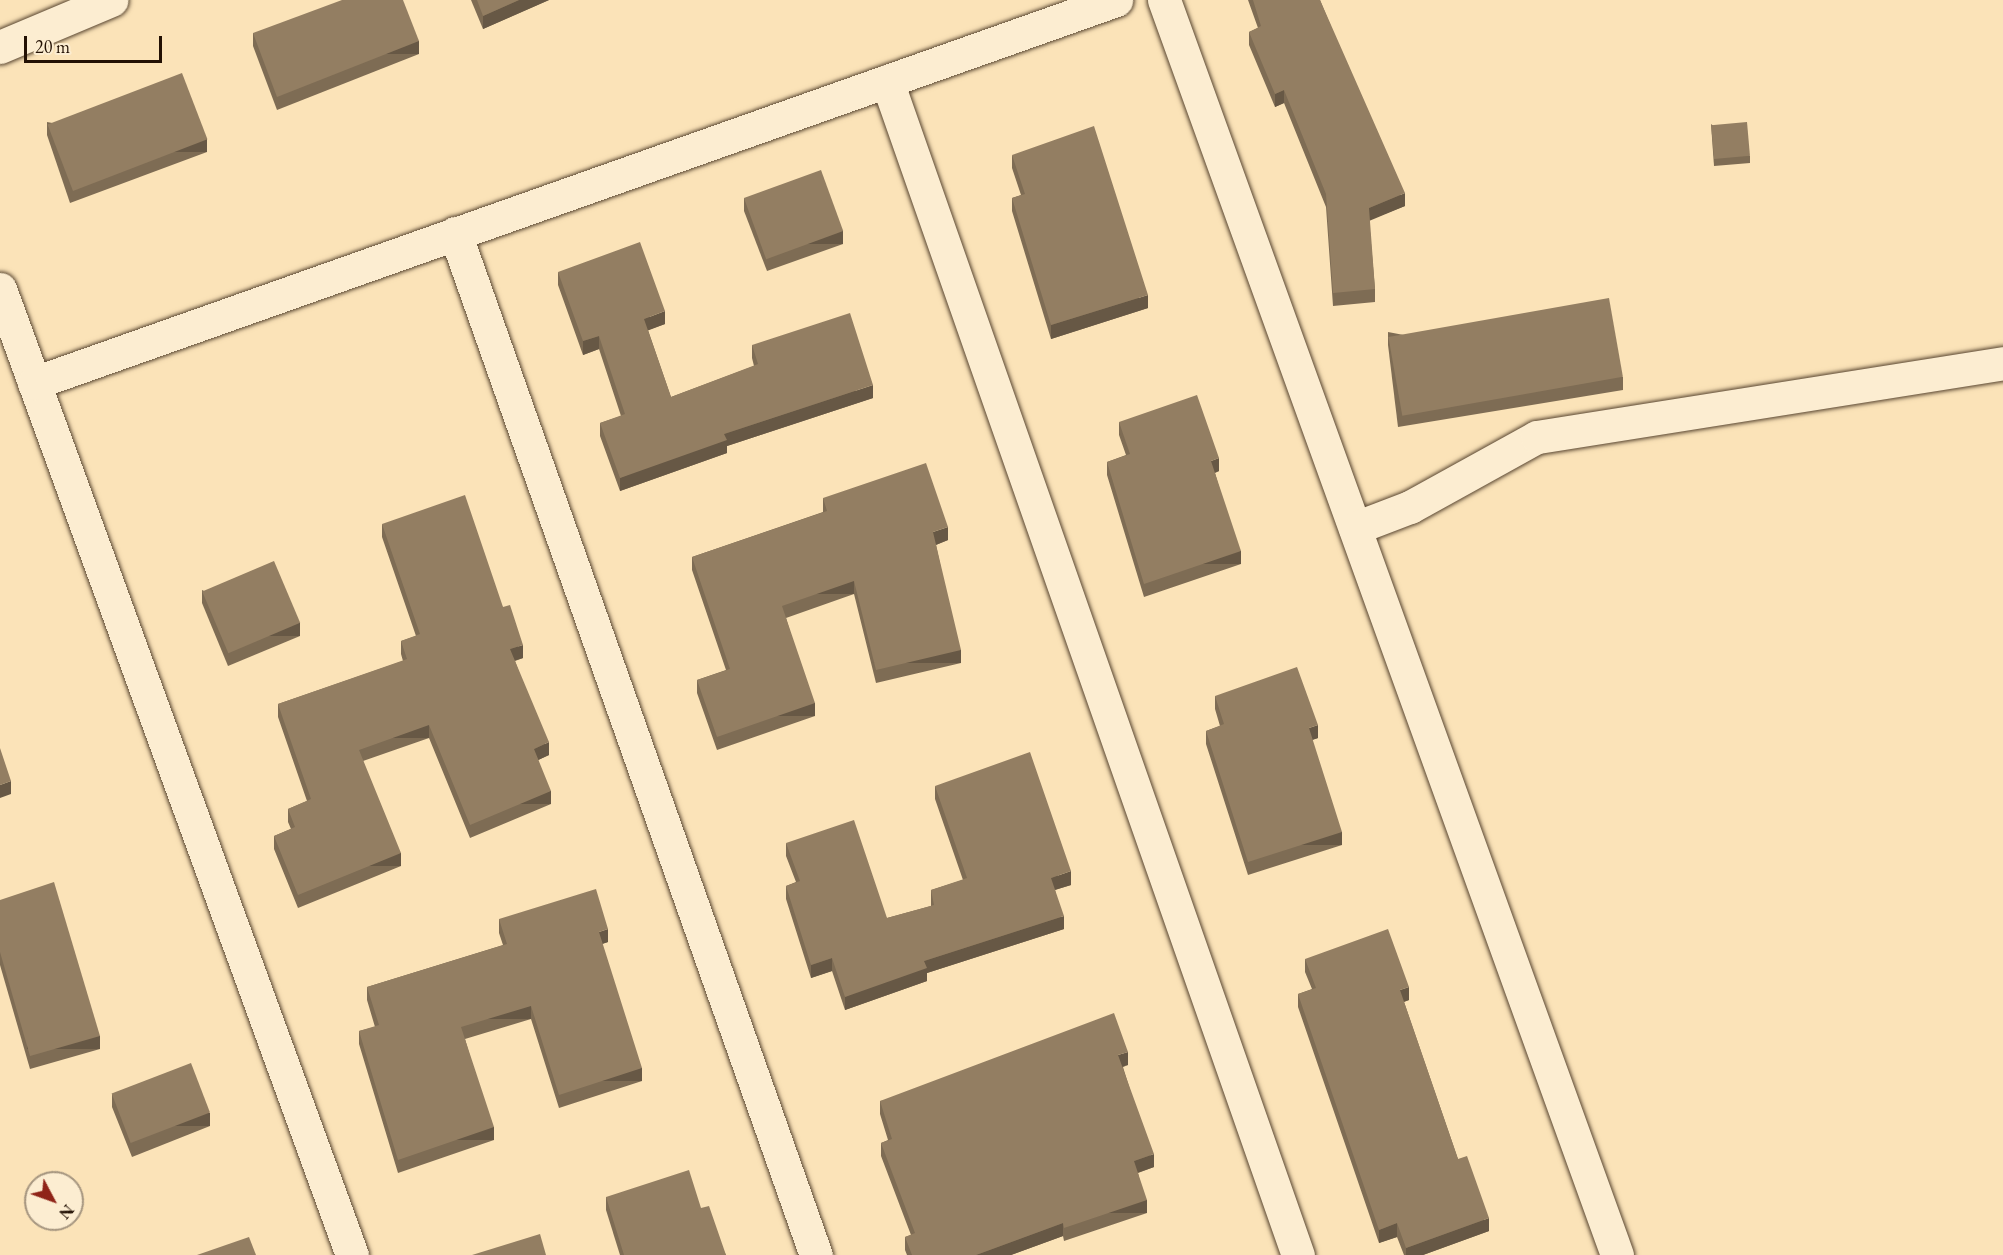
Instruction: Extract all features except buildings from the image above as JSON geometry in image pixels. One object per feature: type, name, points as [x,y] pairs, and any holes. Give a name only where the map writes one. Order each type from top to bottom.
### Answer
[{"type":"street","points":[[0,47],[111,0]]},
{"type":"street","points":[[34,382],[1116,0]]},
{"type":"street","points":[[1164,0],[1617,1255]]},
{"type":"street","points":[[887,81],[1298,1255]]},
{"type":"street","points":[[455,233],[816,1255]]},
{"type":"street","points":[[0,289],[352,1255]]},
{"type":"street","points":[[1355,528],[1410,507],[1537,437],[2003,363]]}]
